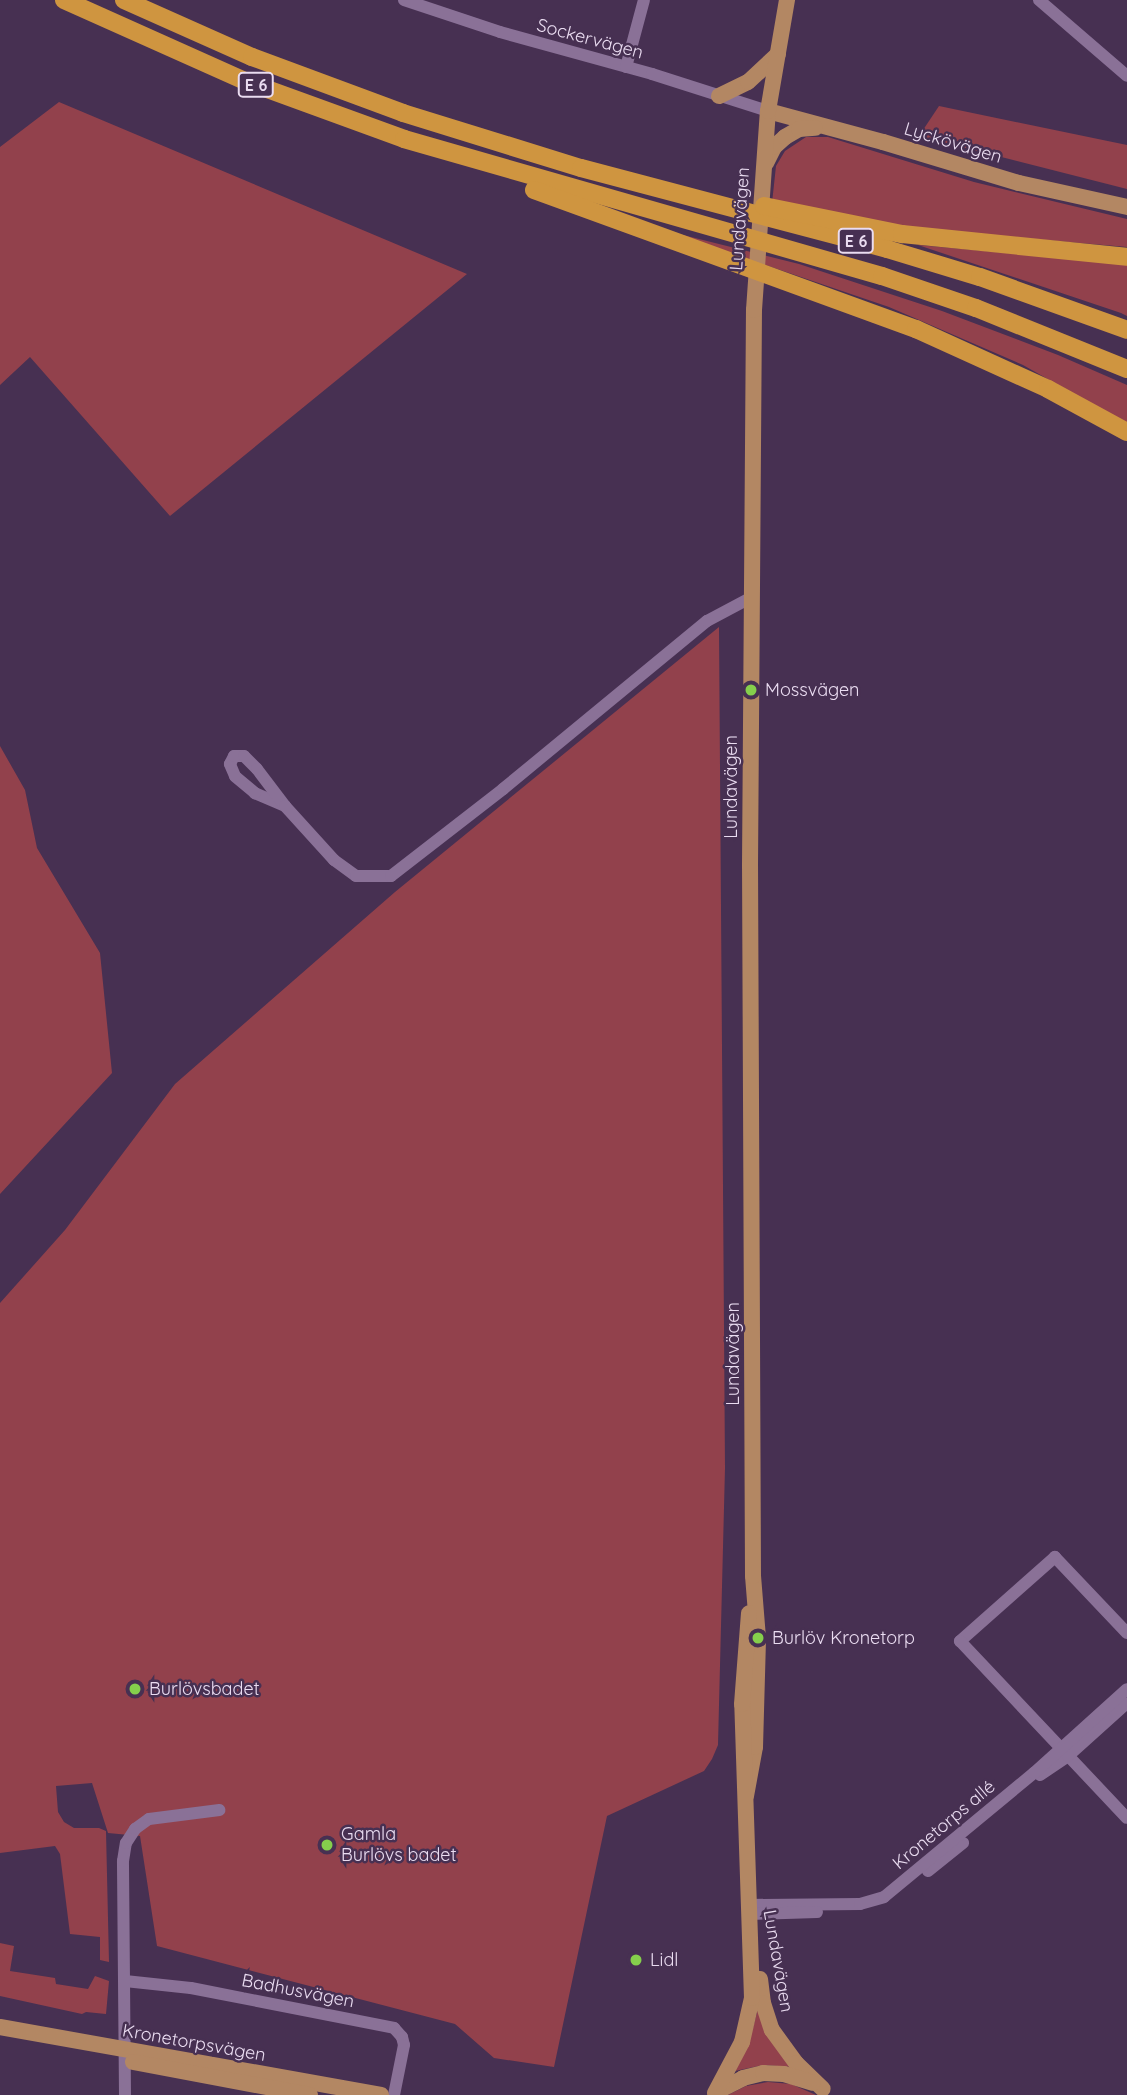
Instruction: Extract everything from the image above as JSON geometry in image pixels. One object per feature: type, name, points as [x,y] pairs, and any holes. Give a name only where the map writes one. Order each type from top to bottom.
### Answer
[{"type":"highway","name":"E 6","points":[[64,0],[245,81],[454,155],[881,276],[975,308],[1127,369]]},
{"type":"highway","name":"E 6","points":[[124,0],[331,89],[581,169],[887,249],[992,281],[1127,330]]},
{"type":"highway","points":[[454,155],[566,202],[916,329],[1048,389],[1127,432]]},
{"type":"highway","points":[[581,169],[902,234],[1127,257]]},
{"type":"main road","name":"Lundavägen","points":[[714,2094],[734,2062],[749,2019],[752,1998],[747,1796],[755,1747],[758,1638],[752,1576],[750,598],[754,310],[768,111],[787,0]]},
{"type":"main road","points":[[719,96],[748,82],[778,54]]},
{"type":"main road","name":"Lyckövägen","points":[[768,111],[1019,183],[1127,207]]},
{"type":"main road","points":[[762,171],[774,147],[792,132],[818,128],[841,131]]},
{"type":"main road","name":"Lundavägen","points":[[750,1910],[758,1947],[761,1995],[768,2021],[789,2054],[827,2092]]},
{"type":"main road","name":"Kronetorpsvägen","points":[[0,2027],[381,2095]]},
{"type":"main road","name":"Kronetorpsvägen","points":[[0,2037],[310,2095]]},
{"type":"main road","name":"Lundavägen","points":[[714,2094],[733,2082],[763,2073],[794,2076],[827,2092]]},
{"type":"street","name":"Sockervägen","points":[[404,0],[500,32],[768,111]]},
{"type":"street","points":[[626,67],[644,0]]},
{"type":"street","points":[[1039,0],[1127,76]]},
{"type":"street","points":[[285,806],[255,793],[234,776],[230,764],[234,756],[244,756],[257,769],[285,806],[334,860],[356,876],[391,876],[503,789],[707,621],[750,598]]},
{"type":"street","points":[[1127,1633],[1055,1557],[960,1641],[1127,1818]]},
{"type":"street","points":[[750,1910],[870,1910],[891,1900],[947,1857],[1038,1776],[1127,1689]]},
{"type":"street","points":[[1064,1752],[1127,1703]]},
{"type":"street","points":[[124,2091],[123,1861],[126,1843],[135,1829],[149,1819],[219,1810]]},
{"type":"street","name":"Badhusvägen","points":[[125,1981],[191,1988],[394,2028],[402,2037],[404,2056],[394,2095]]},
{"type":"shaded area","points":[[59,102],[467,274],[170,516],[30,357],[0,385],[0,147]]},
{"type":"shaded area","points":[[939,106],[1127,145],[1127,189],[919,136]]},
{"type":"shaded area","points":[[806,137],[828,137],[974,182],[1127,219],[1127,247],[906,228],[772,203],[776,166],[785,151]]},
{"type":"shaded area","points":[[663,230],[799,264],[942,311],[1058,355],[1127,385],[1127,424],[1023,365],[889,307]]},
{"type":"shaded area","points":[[918,245],[1127,264],[1127,316],[1121,313]]},
{"type":"shaded area","points":[[719,627],[725,1468],[718,1745],[712,1759],[704,1771],[607,1816],[554,2067],[494,2058],[455,2024],[157,1946],[140,1836],[108,1833],[92,1783],[56,1786],[58,1812],[64,1822],[74,1828],[99,1828],[106,1831],[109,1962],[100,1960],[100,1937],[70,1934],[60,1854],[55,1846],[0,1853],[0,1303],[65,1230],[175,1084],[395,892]]},
{"type":"shaded area","points":[[0,746],[25,790],[37,848],[100,953],[112,1073],[0,1194]]},
{"type":"shaded area","points":[[0,1943],[14,1946],[10,1971],[55,1978],[56,1984],[88,1989],[95,1976],[109,1981],[106,2014],[82,2014],[0,1996]]},
{"type":"shaded area","points":[[758,2009],[793,2067],[763,2065],[735,2071],[750,2039]]},
{"type":"shaded area","points":[[768,2082],[791,2084],[816,2095],[728,2095],[746,2086]]},
{"type":"place","name":"Mossvägen","points":[[751,690]]},
{"type":"place","name":"Burlöv Kronetorp","points":[[758,1638]]},
{"type":"place","name":"Burlövsbadet","points":[[135,1689]]},
{"type":"place","name":"Gamla Burlövs badet","points":[[327,1845]]},
{"type":"place","name":"Lidl","points":[[636,1960]]}]
